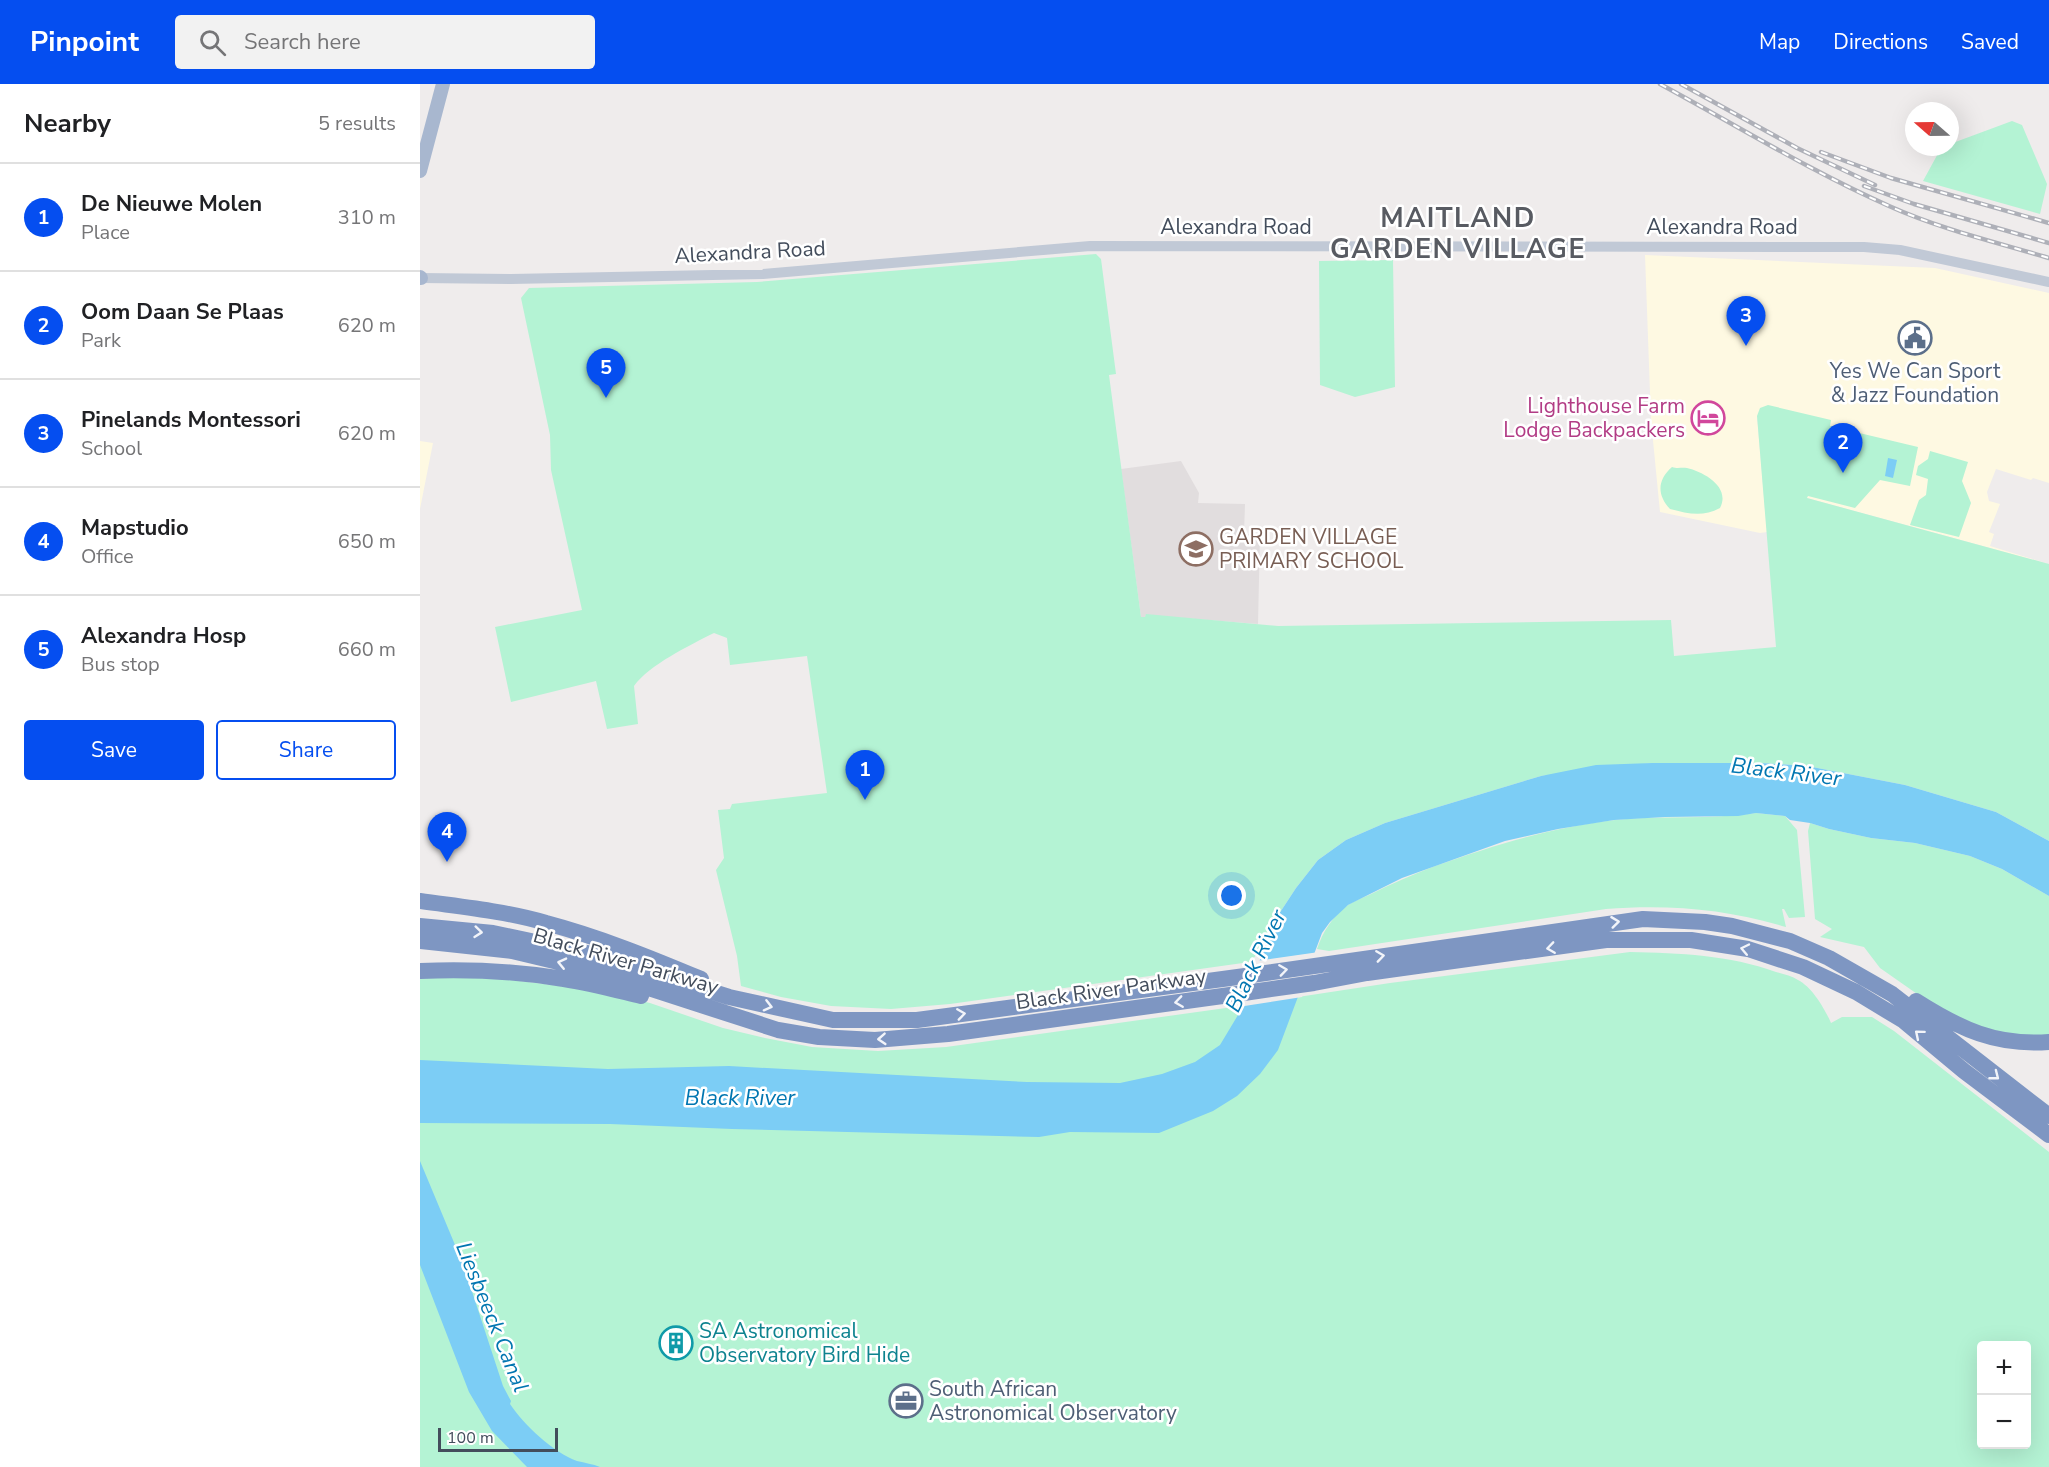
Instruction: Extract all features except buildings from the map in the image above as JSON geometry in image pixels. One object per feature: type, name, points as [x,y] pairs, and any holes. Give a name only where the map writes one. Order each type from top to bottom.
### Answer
[{"type":"highway","points":[[420,901],[493,911],[545,922],[601,940],[701,978],[729,997]]},
{"type":"highway","name":"Black River Parkway","points":[[420,926],[493,933],[592,954],[729,997],[833,1020],[917,1020],[1642,919],[1705,922],[1732,926],[1790,941],[1829,958],[1892,994],[2049,1116]]},
{"type":"highway","name":"Black River Parkway","points":[[420,941],[512,951],[596,971],[778,1030],[819,1037],[875,1040],[948,1034],[1606,940],[1691,940],[1748,949],[1803,967],[1856,992],[1904,1021],[1964,1071],[2049,1136]]},
{"type":"highway","points":[[1790,941],[1818,946],[1851,962],[1883,979],[1949,1023],[2003,1040],[2049,1042]]},
{"type":"highway","points":[[420,971],[480,970],[565,979],[651,998],[755,1030],[778,1030]]},
{"type":"highway","points":[[1964,1071],[1981,1092],[2049,1145]]},
{"type":"main road","points":[[420,171],[443,84]]},
{"type":"street","name":"Alexandra Road","points":[[420,278],[511,279],[763,274],[1090,246],[1864,247],[1899,250],[2049,282]]},
{"type":"shaded area","points":[[1645,255],[1935,268],[2049,293],[2049,483],[1996,469],[1987,492],[1989,501],[2000,504],[1989,532],[1994,534],[1990,546],[2049,564],[1774,489],[1757,416],[1767,532],[1760,533],[1660,512],[1651,420]]},
{"type":"shaded area","points":[[420,441],[433,443],[420,509]]},
{"type":"shaded area","name":"GARDEN VILLAGE PRIMARY SCHOOL","points":[[1181,461],[1199,493],[1198,503],[1245,504],[1244,534],[1260,534],[1258,624],[1146,615],[1141,617],[1121,469]]},
{"type":"green space","points":[[2012,121],[2022,125],[2047,184],[2040,214],[1923,181],[1937,156],[1959,156],[1959,141]]},
{"type":"green space","points":[[1096,254],[1101,259],[1116,374],[1109,375],[1141,617],[1145,617],[1146,614],[1278,626],[1671,620],[1674,656],[1776,647],[1757,416],[1760,408],[1768,405],[1831,420],[1830,426],[1918,447],[1910,486],[1880,480],[1855,508],[1808,496],[1807,498],[2049,564],[2049,841],[1996,812],[1905,785],[1807,766],[1761,763],[1652,763],[1541,776],[1385,823],[1346,840],[1318,860],[1277,917],[1266,944],[1250,962],[950,1004],[891,1009],[831,1006],[781,997],[741,986],[737,956],[716,870],[724,858],[718,810],[730,809],[732,804],[827,793],[807,656],[730,665],[727,638],[714,633],[660,663],[634,686],[638,724],[607,729],[596,681],[511,702],[495,627],[582,610],[551,470],[550,435],[521,298],[529,288],[757,282]]},
{"type":"green space","points":[[1393,260],[1395,387],[1355,397],[1320,385],[1319,261]]},
{"type":"green space","points":[[1930,451],[1968,462],[1962,481],[1971,503],[1959,537],[1910,525],[1919,500],[1926,495],[1928,479],[1916,475],[1918,466],[1928,459]]},
{"type":"green space","points":[[1672,467],[1694,470],[1714,482],[1722,493],[1720,508],[1708,513],[1696,514],[1670,509],[1661,493],[1661,482]]},
{"type":"green space","points":[[1756,813],[1785,816],[1797,830],[1805,917],[1789,918],[1782,909],[1786,927],[1742,916],[1697,909],[1652,907],[1606,909],[1329,951],[1317,949],[1329,924],[1350,904],[1435,866],[1502,844],[1568,827],[1615,820]]},
{"type":"green space","points":[[1810,823],[1871,838],[1915,843],[1970,856],[2002,869],[2049,896],[2049,1037],[2020,1037],[1974,1025],[1930,1003],[1880,968],[1864,947],[1820,937],[1832,929],[1815,919],[1808,831]]},
{"type":"green space","points":[[1630,952],[1704,956],[1758,966],[1787,975],[1803,983],[1822,1005],[1831,1023],[1842,1017],[1872,1017],[1894,1031],[2049,1152],[2049,1467],[420,1467],[420,977],[479,976],[600,991],[650,1003],[723,1028],[765,1038],[812,1047],[878,1051],[946,1047],[1390,983]]},
{"type":"water","points":[[1888,458],[1897,460],[1893,478],[1885,476]]},
{"type":"water","name":"Black River","points":[[1761,763],[1807,766],[1905,785],[1996,812],[2049,841],[2049,896],[2002,869],[1970,856],[1915,843],[1871,838],[1829,829],[1790,820],[1785,816],[1756,813],[1738,816],[1614,820],[1505,841],[1402,878],[1348,905],[1322,933],[1278,1050],[1260,1074],[1237,1096],[1213,1111],[1159,1133],[1070,1132],[1039,1137],[610,1124],[420,1123],[420,1060],[608,1069],[729,1066],[1027,1082],[1120,1083],[1162,1074],[1195,1062],[1220,1045],[1238,1015],[1277,917],[1318,860],[1346,840],[1385,823],[1541,776],[1596,765]]},
{"type":"water","points":[[420,1161],[463,1264],[503,1386],[511,1401],[510,1404],[531,1429],[559,1452],[577,1461],[600,1467],[527,1467],[492,1431],[469,1392],[420,1265]]},
{"type":"pier","points":[[1319,952],[1302,997],[1238,1007],[1256,961]]},
{"type":"railway","points":[[1660,84],[1802,163],[1889,206],[1948,228],[2049,258]]},
{"type":"railway","points":[[1681,84],[1797,148],[1875,185]]},
{"type":"railway","points":[[1821,152],[1891,178],[2049,223]]},
{"type":"railway","points":[[1864,186],[1914,204],[2049,243]]},
{"type":"place","name":"Yes We Can Sport & Jazz Foundation","points":[[1915,338]]},
{"type":"place","name":"Pinelands Montessori","points":[[1746,346]]},
{"type":"place","name":"Alexandra Hosp","points":[[606,398]]},
{"type":"place","name":"Lighthouse Farm Lodge Backpackers","points":[[1708,418]]},
{"type":"place","name":"Oom Daan Se Plaas","points":[[1843,473]]},
{"type":"place","name":"GARDEN VILLAGE PRIMARY SCHOOL","points":[[1196,549]]},
{"type":"place","name":"De Nieuwe Molen","points":[[865,800]]},
{"type":"place","name":"Mapstudio","points":[[447,862]]},
{"type":"place","name":"SA Astronomical Observatory Bird Hide","points":[[676,1343]]},
{"type":"place","name":"South African Astronomical Observatory","points":[[906,1401]]},
{"type":"district","name":"MAITLAND GARDEN VILLAGE","points":[[1458,234]]},
{"type":"water label","name":"Liesbeeck Canal","points":[[492,1317]]}]
